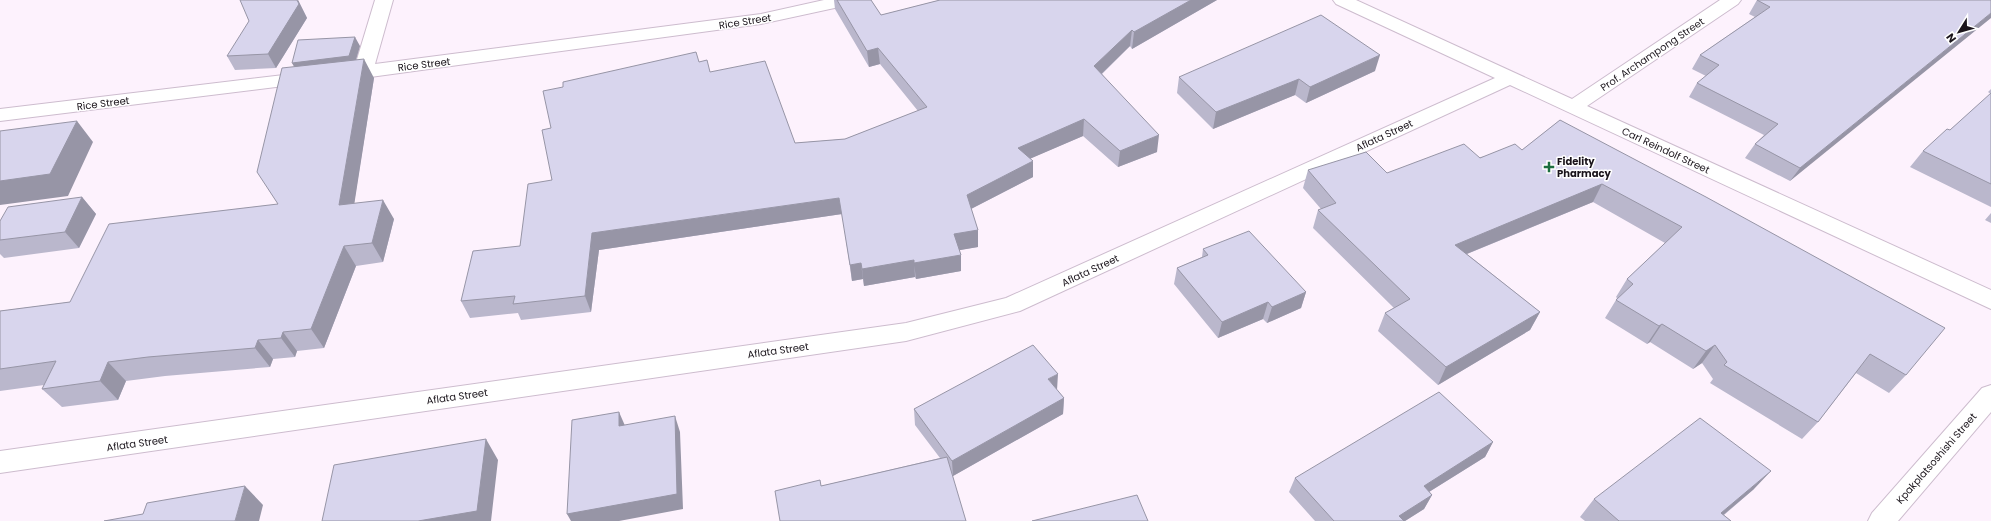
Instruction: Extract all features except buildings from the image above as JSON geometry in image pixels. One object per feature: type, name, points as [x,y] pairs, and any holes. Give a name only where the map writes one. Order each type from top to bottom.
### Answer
[{"type":"street","points":[[363,72],[384,0]]},
{"type":"street","name":"Rice Street","points":[[0,115],[363,72],[762,19],[847,0]]},
{"type":"street","name":"Carl Reindolf Street","points":[[1342,0],[1991,300]]},
{"type":"street","name":"Prof. Archampong Street","points":[[1572,107],[1732,0]]},
{"type":"street","name":"Aflata Street","points":[[0,462],[906,332],[1012,306],[1510,78]]},
{"type":"street","name":"Kpakplatsoshishi Street","points":[[1881,521],[1991,395]]},
{"type":"place","name":"Fidelity Pharmacy","points":[[1549,167]]}]
